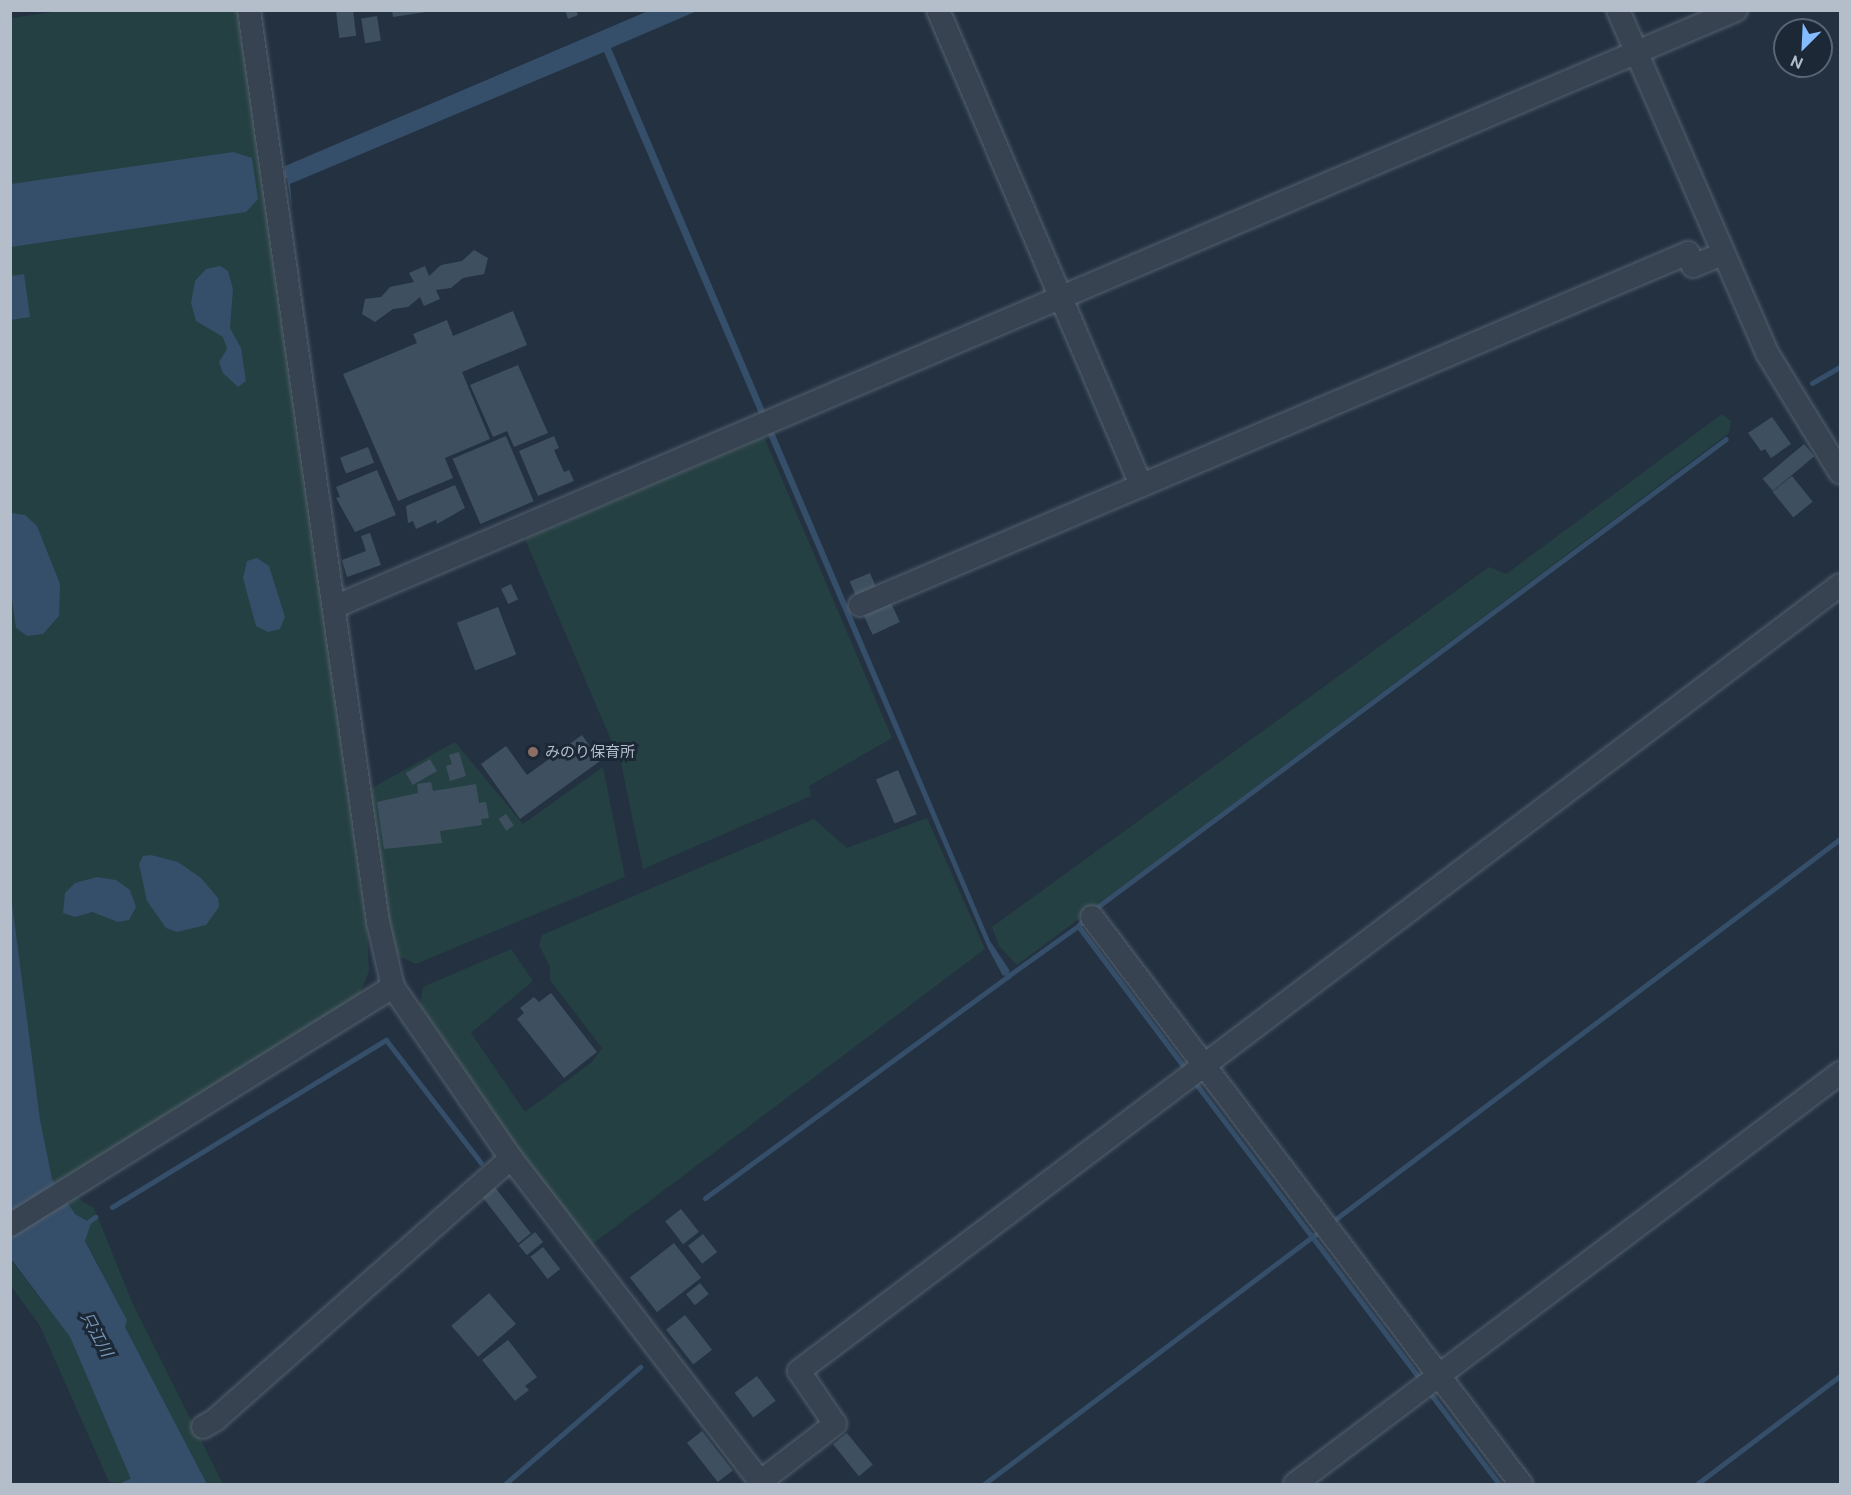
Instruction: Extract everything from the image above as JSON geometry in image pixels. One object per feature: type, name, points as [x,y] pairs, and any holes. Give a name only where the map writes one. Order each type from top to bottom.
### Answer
[{"type":"street","points":[[249,10],[378,922],[393,987],[511,1158],[761,1483],[835,1424],[799,1371],[1840,585]]},
{"type":"street","points":[[938,10],[1141,485]]},
{"type":"street","points":[[1618,10],[1722,254],[1789,394],[1840,472]]},
{"type":"street","points":[[334,607],[1736,10]]},
{"type":"street","points":[[860,605],[1688,253],[1693,266],[1722,254]]},
{"type":"street","points":[[1092,916],[1521,1485]]},
{"type":"street","points":[[10,1225],[80,1184],[393,987]]},
{"type":"street","points":[[1295,1485],[1840,1073]]},
{"type":"street","points":[[203,1427],[511,1158]]},
{"type":"green space","points":[[67,10],[237,11],[271,226],[367,928],[369,971],[360,994],[71,1177],[80,1200],[94,1208],[132,1302],[223,1484],[207,1484],[125,1327],[127,1320],[85,1240],[88,1221],[75,1214],[65,1202],[11,1212],[11,18]]},
{"type":"green space","points":[[1722,414],[1731,421],[1729,433],[1017,965],[999,946],[992,927],[1489,567],[1506,574]]},
{"type":"green space","points":[[764,437],[892,738],[809,786],[811,796],[643,869],[621,763],[525,539]]},
{"type":"green space","points":[[455,742],[523,824],[603,767],[625,877],[416,964],[398,956],[384,907],[370,789]]},
{"type":"green space","points":[[927,818],[985,949],[591,1245],[517,1147],[420,1005],[423,987],[511,949],[533,981],[471,1033],[525,1112],[592,1062],[602,1048],[550,980],[550,967],[539,945],[542,935],[814,819],[847,848]]},
{"type":"green space","points":[[10,1259],[70,1337],[133,1484],[109,1482],[40,1326],[11,1286]]},
{"type":"water","points":[[648,11],[697,11],[611,48],[990,941],[1010,971],[1003,976],[988,948],[604,52],[290,184],[292,208],[287,178],[284,178],[285,166]]},
{"type":"water","points":[[233,152],[252,158],[258,199],[246,212],[11,247],[11,184]]},
{"type":"water","points":[[220,266],[228,271],[233,289],[230,328],[241,348],[246,381],[238,387],[223,373],[219,362],[227,349],[223,337],[196,321],[191,303],[195,281],[206,269]]},
{"type":"water","points":[[24,274],[30,317],[11,320],[11,276]]},
{"type":"water","points":[[11,513],[25,515],[37,526],[60,584],[59,616],[43,634],[27,636],[16,628],[11,592]]},
{"type":"water","points":[[257,558],[269,566],[285,617],[280,629],[268,632],[256,626],[243,578],[247,561]]},
{"type":"water","points":[[151,855],[178,862],[201,878],[218,898],[219,907],[206,925],[177,932],[166,928],[147,901],[139,864],[143,856]]},
{"type":"water","points":[[97,877],[116,880],[130,890],[136,907],[129,920],[118,922],[92,912],[75,917],[63,913],[65,893],[75,883]]},
{"type":"water","name":"只江川","points":[[10,888],[40,1120],[52,1179],[75,1214],[91,1223],[85,1241],[127,1320],[125,1327],[207,1484],[133,1484],[70,1337],[11,1259]]},
{"type":"building","points":[[353,10],[356,36],[339,38],[336,12]]},
{"type":"building","points":[[392,10],[426,10],[426,12],[393,17]]},
{"type":"building","points":[[565,10],[576,10],[578,15],[568,19]]},
{"type":"building","points":[[377,16],[381,41],[365,43],[361,19]]},
{"type":"building","points":[[474,250],[488,258],[484,274],[463,278],[451,288],[436,290],[440,299],[424,306],[420,297],[408,307],[393,309],[375,322],[362,314],[365,299],[381,297],[390,287],[414,282],[409,273],[425,266],[429,276],[441,265],[462,261]]},
{"type":"building","points":[[513,311],[527,345],[462,372],[490,439],[445,458],[453,478],[398,501],[343,374],[417,343],[413,334],[447,320],[453,336]]},
{"type":"building","points":[[518,365],[548,433],[514,447],[507,431],[493,437],[470,385]]},
{"type":"building","points":[[1772,417],[1791,444],[1771,458],[1765,449],[1761,451],[1748,433]]},
{"type":"building","points":[[506,436],[534,501],[480,524],[453,459]]},
{"type":"building","points":[[554,436],[559,448],[554,450],[564,472],[569,470],[574,481],[538,496],[519,451]]},
{"type":"building","points":[[1804,444],[1814,456],[1773,491],[1763,479]]},
{"type":"building","points":[[368,447],[374,463],[346,474],[340,458]]},
{"type":"building","points":[[377,470],[396,515],[355,532],[336,498],[340,497],[336,487]]},
{"type":"building","points":[[1792,476],[1813,502],[1793,517],[1773,492]]},
{"type":"building","points":[[455,485],[465,508],[437,524],[436,520],[416,529],[413,521],[408,523],[406,506]]},
{"type":"building","points":[[370,533],[381,565],[347,577],[342,560],[366,551],[361,536]]},
{"type":"building","points":[[870,573],[876,587],[856,595],[850,582]]},
{"type":"building","points":[[511,584],[518,599],[508,604],[501,589]]},
{"type":"building","points":[[891,603],[900,622],[873,635],[864,616]]},
{"type":"building","points":[[498,607],[516,655],[475,670],[457,623]]},
{"type":"building","points":[[582,735],[600,761],[520,819],[481,764],[506,746],[527,775]]},
{"type":"building","points":[[459,752],[466,776],[450,781],[446,766],[452,764],[449,755]]},
{"type":"building","points":[[430,759],[437,771],[413,785],[406,773]]},
{"type":"building","points":[[898,770],[917,814],[895,824],[876,779]]},
{"type":"building","points":[[431,782],[433,791],[476,784],[479,803],[486,802],[489,818],[481,819],[482,825],[440,831],[442,843],[384,849],[377,802],[418,793],[417,784]]},
{"type":"building","points":[[506,814],[514,826],[506,831],[499,819]]},
{"type":"building","points":[[551,993],[597,1052],[564,1078],[517,1019],[524,1013],[520,1008],[534,997],[539,1002]]},
{"type":"building","points":[[494,1186],[531,1233],[518,1243],[481,1196]]},
{"type":"building","points":[[681,1209],[699,1232],[683,1244],[665,1221]]},
{"type":"building","points":[[535,1232],[543,1242],[527,1255],[519,1245]]},
{"type":"building","points":[[703,1234],[717,1252],[702,1264],[688,1246]]},
{"type":"building","points":[[674,1243],[701,1278],[657,1312],[630,1277]]},
{"type":"building","points":[[543,1247],[560,1269],[548,1279],[530,1257]]},
{"type":"building","points":[[700,1283],[709,1294],[695,1305],[686,1294]]},
{"type":"building","points":[[489,1293],[516,1324],[478,1357],[451,1326]]},
{"type":"building","points":[[685,1315],[712,1350],[693,1364],[666,1330]]},
{"type":"building","points":[[508,1340],[537,1377],[525,1386],[529,1390],[515,1401],[482,1360]]},
{"type":"building","points":[[757,1376],[776,1401],[753,1418],[735,1393]]},
{"type":"building","points":[[702,1431],[733,1470],[718,1482],[687,1443]]},
{"type":"building","points":[[847,1433],[873,1465],[859,1476],[833,1444]]},
{"type":"waterway","points":[[1812,383],[1840,367]]},
{"type":"waterway","points":[[1092,911],[1726,439]]},
{"type":"waterway","points":[[1333,1221],[1840,839]]},
{"type":"waterway","points":[[1078,926],[1086,918]]},
{"type":"waterway","points":[[1006,973],[1008,976],[1078,926],[1184,1067]]},
{"type":"waterway","points":[[705,1198],[1008,976]]},
{"type":"waterway","points":[[112,1207],[386,1040],[481,1163]]},
{"type":"waterway","points":[[1196,1084],[1418,1377]]},
{"type":"waterway","points":[[84,1225],[95,1217]]},
{"type":"waterway","points":[[984,1484],[1320,1231]]},
{"type":"waterway","points":[[505,1484],[640,1367]]},
{"type":"waterway","points":[[1697,1484],[1840,1376]]},
{"type":"waterway","points":[[1432,1396],[1499,1484]]},
{"type":"waterway","points":[[123,1484],[137,1478]]},
{"type":"place","name":"みのり保育所","points":[[533,752]]}]
